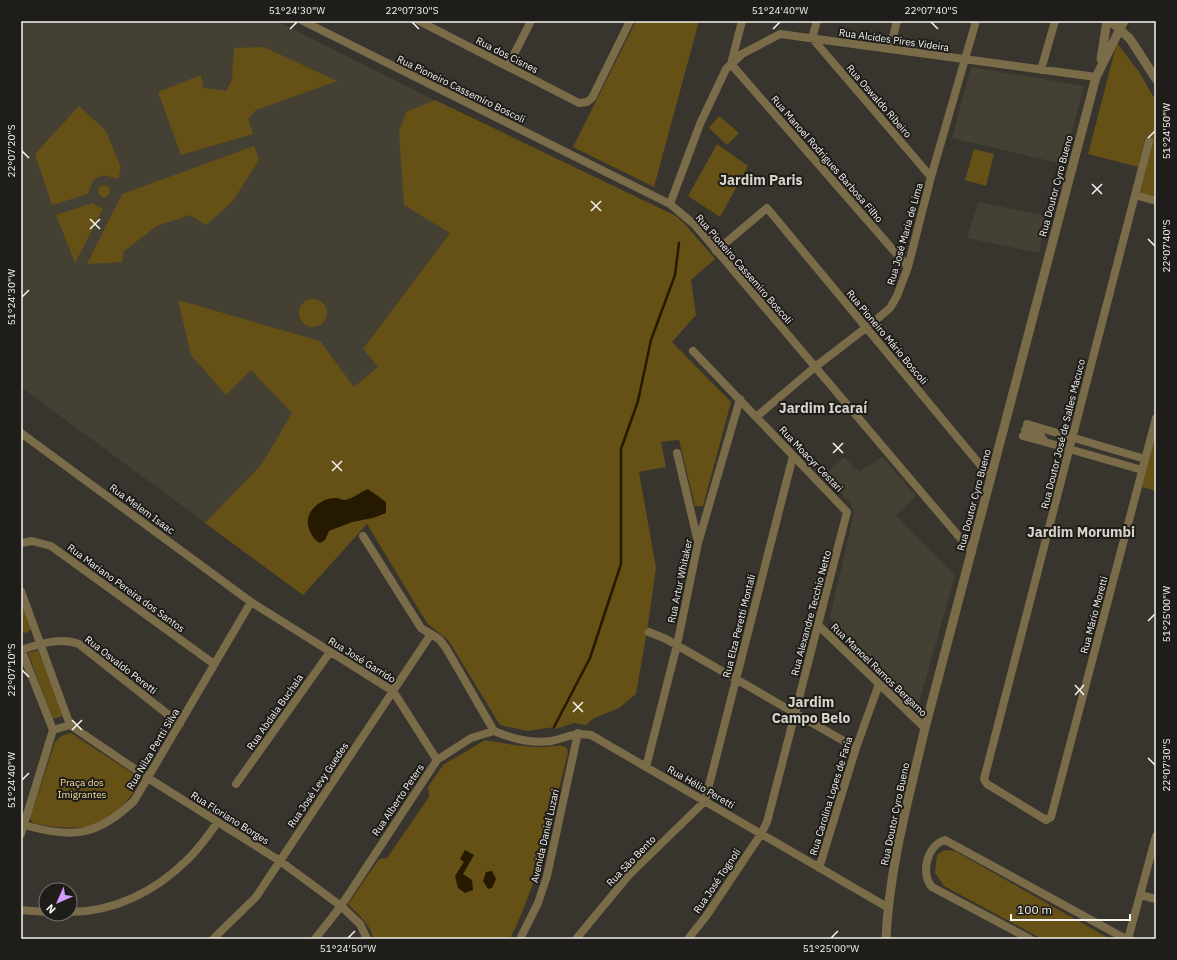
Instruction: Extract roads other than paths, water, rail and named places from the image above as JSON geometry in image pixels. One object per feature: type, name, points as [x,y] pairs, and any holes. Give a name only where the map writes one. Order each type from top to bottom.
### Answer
[{"type":"street","name":"Rua Pioneiro Cassemiro Boscoli","points":[[303,21],[670,204],[695,225],[972,552]]},
{"type":"street","name":"Rua dos Cisnes","points":[[419,21],[431,24],[579,103],[587,102],[592,98],[630,21]]},
{"type":"street","points":[[508,66],[531,21]]},
{"type":"street","points":[[731,64],[742,21]]},
{"type":"street","points":[[812,38],[817,21]]},
{"type":"street","points":[[890,49],[897,21]]},
{"type":"street","name":"Rua José Maria de Lima","points":[[756,417],[815,367],[867,328],[890,308],[897,296],[908,267],[931,177],[976,21]]},
{"type":"street","points":[[1041,70],[1054,21]]},
{"type":"street","name":"Rua Doutor Cyro Bueno","points":[[889,938],[888,907],[906,808],[925,728],[1098,73],[1107,21]]},
{"type":"street","points":[[1111,21],[1130,39]]},
{"type":"street","points":[[1124,21],[1130,39],[1156,79]]},
{"type":"street","name":"Rua Doutor Cyro Bueno","points":[[1098,73],[1124,21]]},
{"type":"street","name":"Rua Alcides Pires Videira","points":[[670,204],[700,124],[721,78],[731,64],[742,54],[780,34],[1041,70],[1098,73]]},
{"type":"street","name":"Rua Oswaldo Ribeiro","points":[[812,38],[931,177]]},
{"type":"street","name":"Rua Manoel Rodrigues Barbosa Filho","points":[[731,64],[908,267]]},
{"type":"street","name":"Rua Doutor José de Salles Macuco","points":[[1051,817],[1046,820],[987,784],[984,779],[1149,141]]},
{"type":"street","points":[[1135,195],[1156,201]]},
{"type":"street","name":"Rua Pioneiro Mário Boscoli","points":[[716,251],[768,208],[991,478]]},
{"type":"street","name":"Rua Moacyr Cestari","points":[[693,351],[847,512]]},
{"type":"street","name":"Rua Artur Whitaker","points":[[646,767],[677,645],[698,543],[740,399]]},
{"type":"street","name":"Rua Mário Moretti","points":[[1051,817],[1156,418]]},
{"type":"street","points":[[1142,470],[1045,442],[1038,433],[1025,430],[1072,438],[1145,459]]},
{"type":"street","name":"Rua Melem Isaac","points":[[21,433],[251,602]]},
{"type":"street","points":[[1113,461],[1117,451]]},
{"type":"street","points":[[677,453],[698,543]]},
{"type":"street","name":"Rua Elza Peretti Montali","points":[[705,801],[793,456]]},
{"type":"street","name":"Rua Alexandre Tecchio Netto","points":[[761,834],[767,822],[847,512]]},
{"type":"street","points":[[363,536],[421,628],[439,639],[446,648],[494,731],[516,740],[537,742],[552,741],[578,733]]},
{"type":"street","name":"Rua Mariano Pereira dos Santos","points":[[21,543],[32,541],[51,546],[214,664]]},
{"type":"street","points":[[21,591],[70,725],[53,730]]},
{"type":"street","name":"Rua José Garrido","points":[[251,602],[393,691],[437,760]]},
{"type":"street","name":"Rua Nilza Pertti Silva","points":[[24,825],[52,833],[81,832],[107,823],[120,814],[134,800],[148,778],[251,602]]},
{"type":"street","name":"Rua Manoel Ramos Bergamo","points":[[818,626],[925,728]]},
{"type":"street","points":[[649,632],[663,637],[856,748]]},
{"type":"street","name":"Rua José Levy Guedes","points":[[213,939],[256,897],[431,634]]},
{"type":"street","name":"Rua Osvaldo Peretti","points":[[21,650],[40,643],[69,640],[79,644],[180,724]]},
{"type":"street","points":[[21,650],[53,730],[21,834]]},
{"type":"street","name":"Rua Abdala Buchala","points":[[236,784],[330,652]]},
{"type":"street","name":"Rua Carolina Lopes de Faria","points":[[820,868],[856,748],[879,684]]},
{"type":"street","name":"Rua Floriano Borges","points":[[70,725],[148,778],[280,861],[341,906],[360,924],[367,939]]},
{"type":"street","name":"Rua Alberto Peters","points":[[315,939],[341,906],[437,760],[471,738],[494,731]]},
{"type":"street","name":"Rua Hélio Peretti","points":[[578,733],[591,735],[888,907]]},
{"type":"street","name":"Avenida Daniel Luzari","points":[[520,939],[538,903],[547,876],[578,733]]},
{"type":"street","name":"Rua São Bento","points":[[576,939],[629,875],[705,801]]},
{"type":"street","points":[[78,912],[85,912],[129,901],[164,881],[188,860],[218,822]]},
{"type":"street","name":"Rua José Tognoli","points":[[688,939],[707,915],[761,834]]},
{"type":"street","points":[[1030,939],[940,892],[927,882],[926,871],[931,850],[939,842],[945,840],[1127,939],[1156,836]]},
{"type":"street","points":[[1140,894],[1156,899]]},
{"type":"street","points":[[21,910],[38,911]]},
{"type":"waterway","points":[[554,727],[590,658],[621,564],[621,449],[638,401],[651,340],[675,275],[679,243]]},
{"type":"district","name":"Jardim Paris","points":[[761,180]]},
{"type":"district","name":"Jardim Icaraí","points":[[823,408]]},
{"type":"district","name":"Jardim Morumbi","points":[[1081,532]]},
{"type":"district","name":"Jardim Campo Belo","points":[[811,710]]},
{"type":"park label","name":"Praça dos Imigrantes","points":[[82,788]]}]
